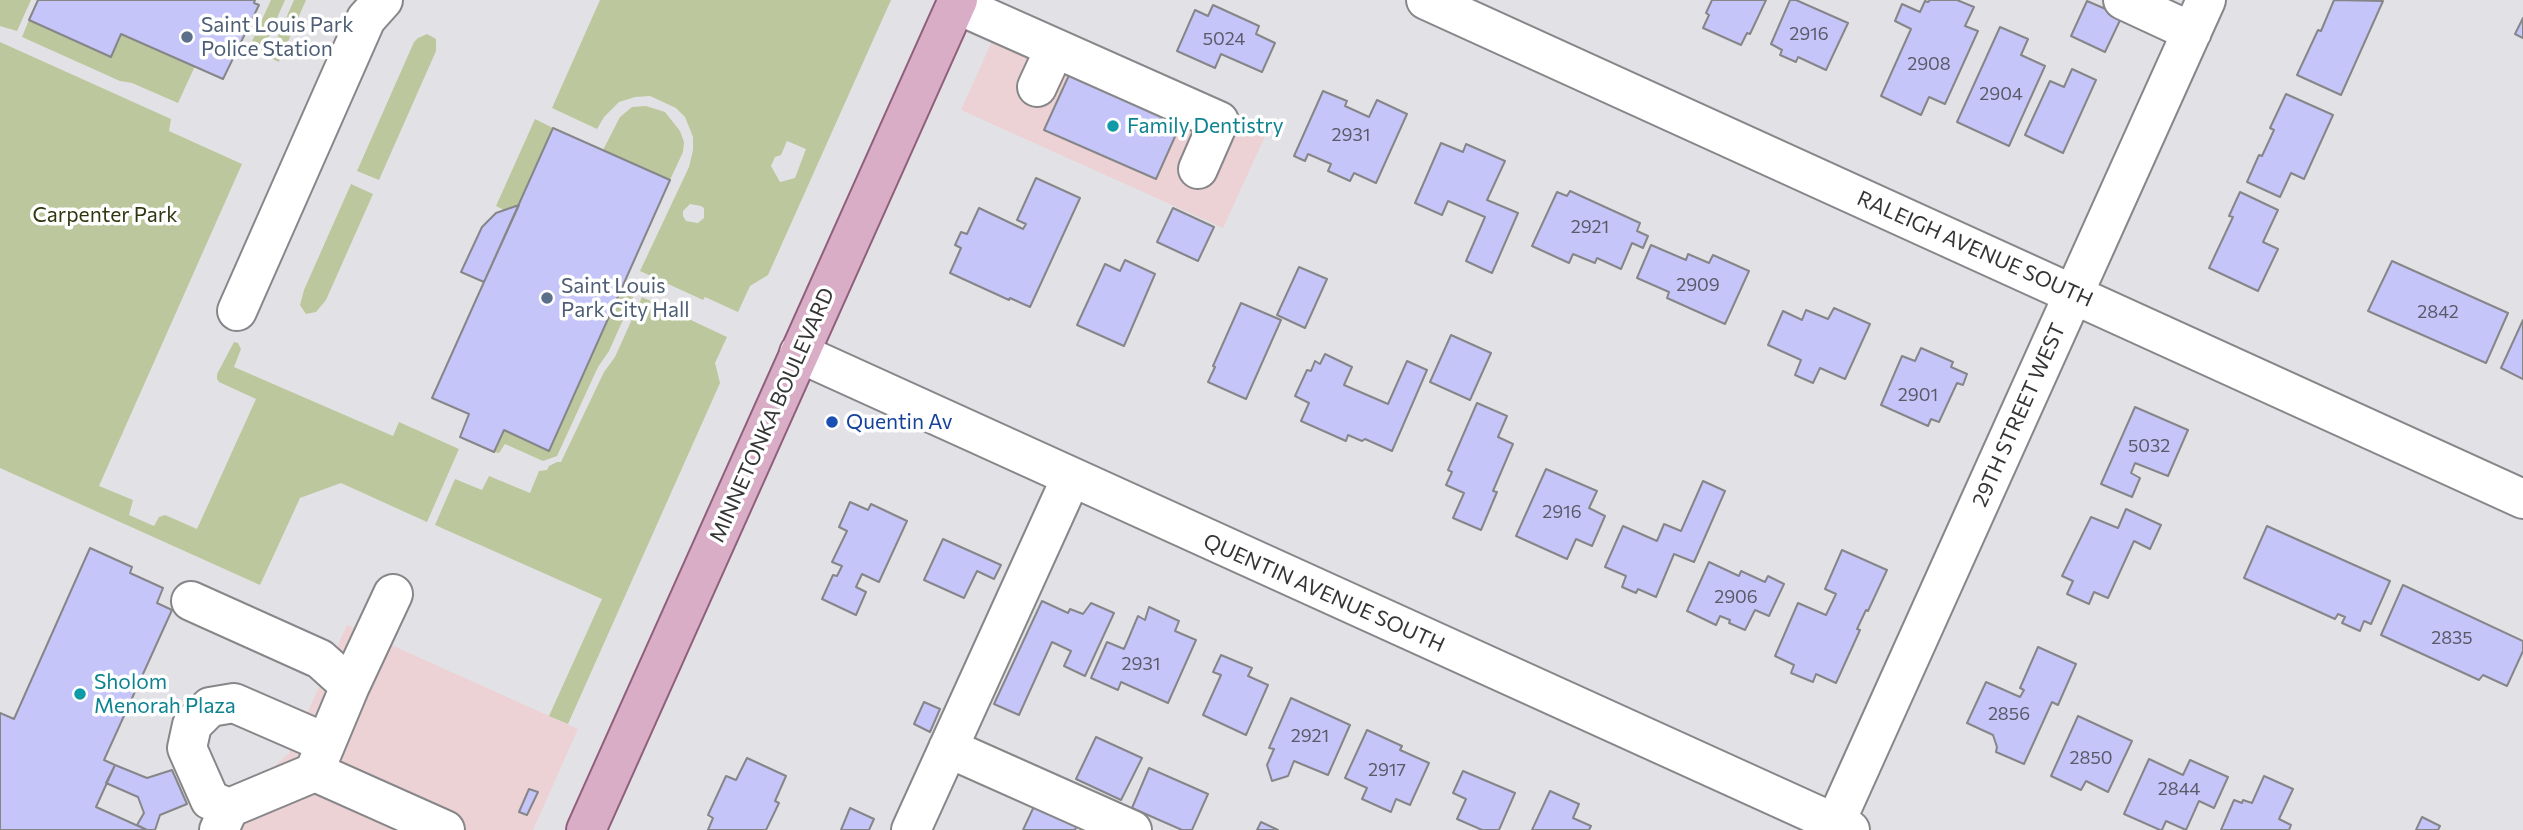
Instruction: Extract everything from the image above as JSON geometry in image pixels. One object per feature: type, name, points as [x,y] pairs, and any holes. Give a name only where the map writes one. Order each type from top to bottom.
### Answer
[{"type":"main road","name":"MINNETONKA BOULEVARD","points":[[586,830],[957,2]]},
{"type":"street","points":[[237,310],[366,19],[383,0]]},
{"type":"street","name":"RALEIGH AVENUE SOUTH","points":[[1426,0],[2523,499]]},
{"type":"street","points":[[2123,0],[2199,16]]},
{"type":"street","points":[[957,2],[1219,121],[1198,169]]},
{"type":"street","name":"29TH STREET WEST","points":[[1839,828],[2199,16]]},
{"type":"street","points":[[1037,87],[1055,48]]},
{"type":"street","name":"QUENTIN AVENUE SOUTH","points":[[799,353],[1839,828]]},
{"type":"street","points":[[911,830],[1071,478]]},
{"type":"street","points":[[393,594],[320,757],[224,819],[210,800],[187,748],[192,724],[211,707],[234,704],[320,757],[445,830]]},
{"type":"street","points":[[191,601],[320,659],[350,686]]},
{"type":"street","points":[[948,748],[1132,830]]},
{"type":"shaded area","points":[[1005,12],[1268,130],[1223,228],[961,110]]},
{"type":"shaded area","points":[[347,625],[578,729],[533,830],[222,830],[234,804],[289,753]]},
{"type":"green space","points":[[0,0],[31,0],[17,31],[0,26]]},
{"type":"green space","points":[[271,0],[285,0],[265,45],[282,53],[279,62],[249,48]]},
{"type":"green space","points":[[294,0],[306,0],[286,46],[276,41]]},
{"type":"green space","points":[[600,0],[891,0],[768,275],[750,286],[738,312],[705,297],[703,300],[640,271],[689,167],[693,137],[685,117],[676,108],[650,96],[619,102],[604,117],[597,129],[552,108]],"holes":[[[787,141],[806,149],[795,178],[780,182],[771,166],[775,157],[781,155]],[[690,204],[704,208],[704,218],[698,223],[686,221],[683,216],[683,211]]]},
{"type":"green space","points":[[29,20],[111,57],[121,34],[195,66],[178,103],[132,83],[120,81],[22,37]]},
{"type":"green space","points":[[427,34],[436,39],[436,51],[379,180],[357,171],[414,42]]},
{"type":"green space","name":"Carpenter Park","points":[[0,42],[171,119],[169,131],[242,164],[99,486],[133,500],[129,515],[154,526],[159,517],[165,515],[197,529],[256,399],[217,379],[234,342],[238,343],[241,349],[234,367],[393,436],[399,422],[459,449],[427,522],[341,483],[300,498],[260,585],[0,468]]},
{"type":"green space","points":[[646,106],[665,112],[680,131],[684,142],[683,152],[670,180],[603,150],[620,117],[632,107]]},
{"type":"green space","points":[[535,119],[553,128],[519,205],[504,210],[496,206]]},
{"type":"green space","points":[[351,184],[373,194],[326,300],[316,312],[306,314],[300,305],[304,290]]},
{"type":"green space","points":[[622,287],[635,293],[557,456],[543,461],[505,444],[499,453],[494,452],[504,430],[549,450]]},
{"type":"green space","points":[[642,297],[727,337],[715,363],[720,383],[568,724],[549,716],[602,599],[435,525],[455,479],[482,490],[489,476],[530,493],[539,471],[547,470],[549,466],[561,462],[604,372],[615,357]]},
{"type":"building","name":"Saint Louis Park Police Station","points":[[38,0],[255,0],[254,3],[259,5],[223,79],[121,34],[111,57],[29,20]]},
{"type":"building","points":[[1712,0],[1766,0],[1750,34],[1747,33],[1741,45],[1703,28]]},
{"type":"building","points":[[1790,0],[1796,0],[1848,23],[1826,70],[1798,57],[1796,62],[1780,55],[1782,50],[1771,44]]},
{"type":"building","points":[[1957,0],[1974,7],[1965,26],[1978,31],[1945,104],[1929,97],[1921,115],[1881,96],[1911,29],[1895,21],[1902,4],[1920,12],[1925,1]]},
{"type":"building","points":[[2334,0],[2383,1],[2341,95],[2297,75]]},
{"type":"building","points":[[2087,1],[2122,16],[2105,52],[2071,36]]},
{"type":"building","points":[[1213,5],[1259,26],[1256,34],[1275,43],[1262,72],[1221,54],[1215,68],[1177,51],[1195,10],[1208,16]]},
{"type":"building","points":[[2523,18],[2523,38],[2515,34]]},
{"type":"building","points":[[2000,27],[2028,39],[2021,55],[2045,66],[2009,146],[1957,122]]},
{"type":"building","points":[[2072,69],[2096,80],[2063,153],[2025,135],[2050,81],[2064,87]]},
{"type":"building","name":"Family Dentistry","points":[[1070,73],[1182,121],[1156,179],[1044,130]]},
{"type":"building","points":[[1323,91],[1347,101],[1345,106],[1369,117],[1377,100],[1407,114],[1376,183],[1354,173],[1350,181],[1328,171],[1331,164],[1308,154],[1305,161],[1294,156]]},
{"type":"building","points":[[2286,94],[2333,115],[2304,179],[2291,173],[2280,197],[2247,182],[2274,130],[2270,128]]},
{"type":"building","name":"Saint Louis Park City Hall","points":[[553,128],[670,180],[549,451],[504,430],[494,452],[460,437],[469,414],[432,398]]},
{"type":"building","points":[[1441,143],[1463,152],[1466,144],[1505,161],[1487,200],[1518,213],[1492,273],[1466,261],[1485,217],[1448,201],[1442,215],[1415,203]]},
{"type":"building","points":[[1036,178],[1080,198],[1030,307],[950,273],[961,248],[955,245],[961,232],[967,234],[979,208],[1023,229],[1026,224],[1017,220]]},
{"type":"building","points":[[1570,191],[1640,223],[1637,231],[1648,236],[1643,248],[1632,243],[1621,269],[1597,258],[1595,263],[1573,254],[1569,263],[1532,246],[1557,192],[1567,196]]},
{"type":"building","points":[[2240,192],[2278,210],[2263,242],[2278,249],[2258,291],[2209,268],[2233,217],[2229,216]]},
{"type":"building","points":[[519,205],[484,282],[461,272],[482,227],[496,213]]},
{"type":"building","points":[[1173,208],[1214,227],[1198,261],[1157,242]]},
{"type":"building","points":[[1651,245],[1686,260],[1688,254],[1709,263],[1713,255],[1749,271],[1725,324],[1667,298],[1669,292],[1637,278]]},
{"type":"building","points":[[1125,260],[1155,274],[1124,346],[1077,325],[1105,264],[1120,271]]},
{"type":"building","points":[[2392,261],[2508,313],[2486,363],[2368,311]]},
{"type":"building","points":[[1299,267],[1327,279],[1305,328],[1277,315]]},
{"type":"building","points":[[1241,303],[1281,320],[1246,399],[1208,382]]},
{"type":"building","points":[[1834,308],[1870,324],[1845,379],[1820,368],[1813,383],[1795,375],[1801,360],[1768,345],[1783,311],[1802,320],[1806,310],[1828,319]]},
{"type":"building","points":[[2523,320],[2523,379],[2501,368]]},
{"type":"building","points":[[1451,335],[1491,353],[1470,400],[1430,382]]},
{"type":"building","points":[[1921,348],[1953,362],[1951,367],[1967,374],[1963,385],[1957,383],[1939,422],[1931,419],[1928,426],[1881,405],[1902,356],[1915,361]]},
{"type":"building","points":[[1325,354],[1352,367],[1344,385],[1388,404],[1407,361],[1427,370],[1392,451],[1348,435],[1346,441],[1301,421],[1309,403],[1295,396],[1307,370],[1311,371],[1315,361],[1320,364]]},
{"type":"building","points":[[1477,403],[1507,416],[1498,437],[1513,444],[1493,491],[1497,492],[1481,530],[1453,518],[1464,493],[1446,485],[1452,472],[1448,470]]},
{"type":"building","points":[[2135,407],[2188,430],[2168,476],[2135,463],[2131,473],[2140,478],[2132,497],[2101,484]]},
{"type":"building","points":[[1546,469],[1597,491],[1589,508],[1605,516],[1592,546],[1576,539],[1567,559],[1516,536]]},
{"type":"building","points":[[1703,481],[1725,491],[1694,562],[1674,554],[1656,597],[1638,589],[1636,593],[1622,587],[1626,576],[1605,567],[1623,526],[1657,541],[1664,524],[1681,531]]},
{"type":"building","points":[[850,502],[868,510],[871,504],[907,521],[879,582],[862,574],[856,587],[866,592],[856,615],[822,599],[833,575],[837,576],[842,566],[832,562],[847,531],[839,527]]},
{"type":"building","points":[[2126,509],[2161,525],[2150,549],[2134,541],[2108,598],[2094,592],[2089,604],[2067,594],[2073,581],[2062,576],[2091,517],[2118,528]]},
{"type":"building","points":[[2267,526],[2390,581],[2371,624],[2364,621],[2360,631],[2342,623],[2345,617],[2338,614],[2335,619],[2244,578]]},
{"type":"building","points":[[943,539],[1001,565],[994,579],[977,571],[964,598],[924,580]]},
{"type":"building","name":"Sholom Menorah Plaza","points":[[90,548],[132,567],[130,573],[163,588],[157,603],[172,610],[104,760],[115,765],[96,807],[147,830],[0,830],[0,713],[14,719]]},
{"type":"building","points":[[1842,550],[1887,570],[1857,629],[1860,630],[1836,683],[1816,674],[1813,682],[1791,673],[1794,665],[1775,656],[1798,603],[1826,615],[1836,594],[1825,589]]},
{"type":"building","points":[[1709,562],[1739,576],[1741,571],[1765,582],[1768,576],[1784,584],[1769,616],[1755,610],[1745,630],[1720,616],[1716,625],[1687,611]]},
{"type":"building","points":[[2403,585],[2523,641],[2523,651],[2507,686],[2483,675],[2479,680],[2381,635]]},
{"type":"building","points":[[1042,601],[1068,613],[1070,609],[1083,614],[1091,603],[1114,613],[1085,676],[1064,666],[1071,651],[1052,642],[1019,715],[994,704]]},
{"type":"building","points":[[1149,607],[1179,621],[1175,631],[1196,640],[1168,703],[1121,682],[1118,690],[1091,678],[1107,642],[1124,649],[1138,616],[1145,620]]},
{"type":"building","points":[[2038,647],[2076,664],[2058,705],[2052,702],[2024,764],[1996,752],[1993,735],[1967,723],[1986,682],[2020,697],[2024,690],[2020,688]]},
{"type":"building","points":[[1221,655],[1252,668],[1248,676],[1268,685],[1246,735],[1203,715],[1221,675],[1213,672]]},
{"type":"building","points":[[1291,698],[1350,725],[1328,775],[1294,761],[1288,776],[1272,781],[1267,765],[1274,749],[1269,748]]},
{"type":"building","points":[[924,702],[940,709],[930,732],[914,724]]},
{"type":"building","points":[[2078,716],[2132,741],[2108,792],[2086,781],[2081,790],[2051,776]]},
{"type":"building","points":[[1367,730],[1402,746],[1400,750],[1429,763],[1410,805],[1396,799],[1391,812],[1362,799],[1367,788],[1345,778]]},
{"type":"building","points":[[1096,737],[1142,758],[1121,800],[1076,779]]},
{"type":"building","points":[[747,758],[786,776],[775,801],[779,803],[766,830],[708,830],[713,818],[708,815],[726,776],[736,780]]},
{"type":"building","points":[[2149,759],[2183,775],[2190,760],[2228,777],[2214,808],[2199,801],[2186,830],[2166,821],[2160,830],[2124,814]]},
{"type":"building","points":[[115,765],[147,778],[172,770],[187,804],[160,815],[155,830],[147,830],[137,825],[144,813],[138,797],[106,783]]},
{"type":"building","points":[[1149,768],[1208,794],[1192,830],[1182,830],[1132,808]]},
{"type":"building","points":[[1463,771],[1515,793],[1499,830],[1482,830],[1457,819],[1466,799],[1453,793]]},
{"type":"building","points":[[2264,776],[2293,789],[2279,819],[2291,825],[2289,830],[2221,830],[2234,800],[2252,803]]},
{"type":"building","points":[[529,789],[538,792],[527,815],[519,812]]},
{"type":"building","points":[[1550,791],[1579,804],[1573,818],[1591,826],[1589,830],[1532,830]]},
{"type":"building","points":[[1037,800],[1079,821],[1075,830],[1023,830]]},
{"type":"building","points":[[850,808],[874,819],[869,830],[841,830]]},
{"type":"building","points":[[2422,817],[2440,826],[2438,830],[2416,830]]},
{"type":"building","points":[[1261,822],[1278,830],[1257,830]]},
{"type":"place","name":"Saint Louis Park Police Station","points":[[187,37]]},
{"type":"place","name":"Family Dentistry","points":[[1113,126]]},
{"type":"place","name":"Saint Louis Park City Hall","points":[[547,298]]},
{"type":"place","name":"Quentin Av","points":[[832,422]]},
{"type":"place","name":"Sholom Menorah Plaza","points":[[80,694]]}]
